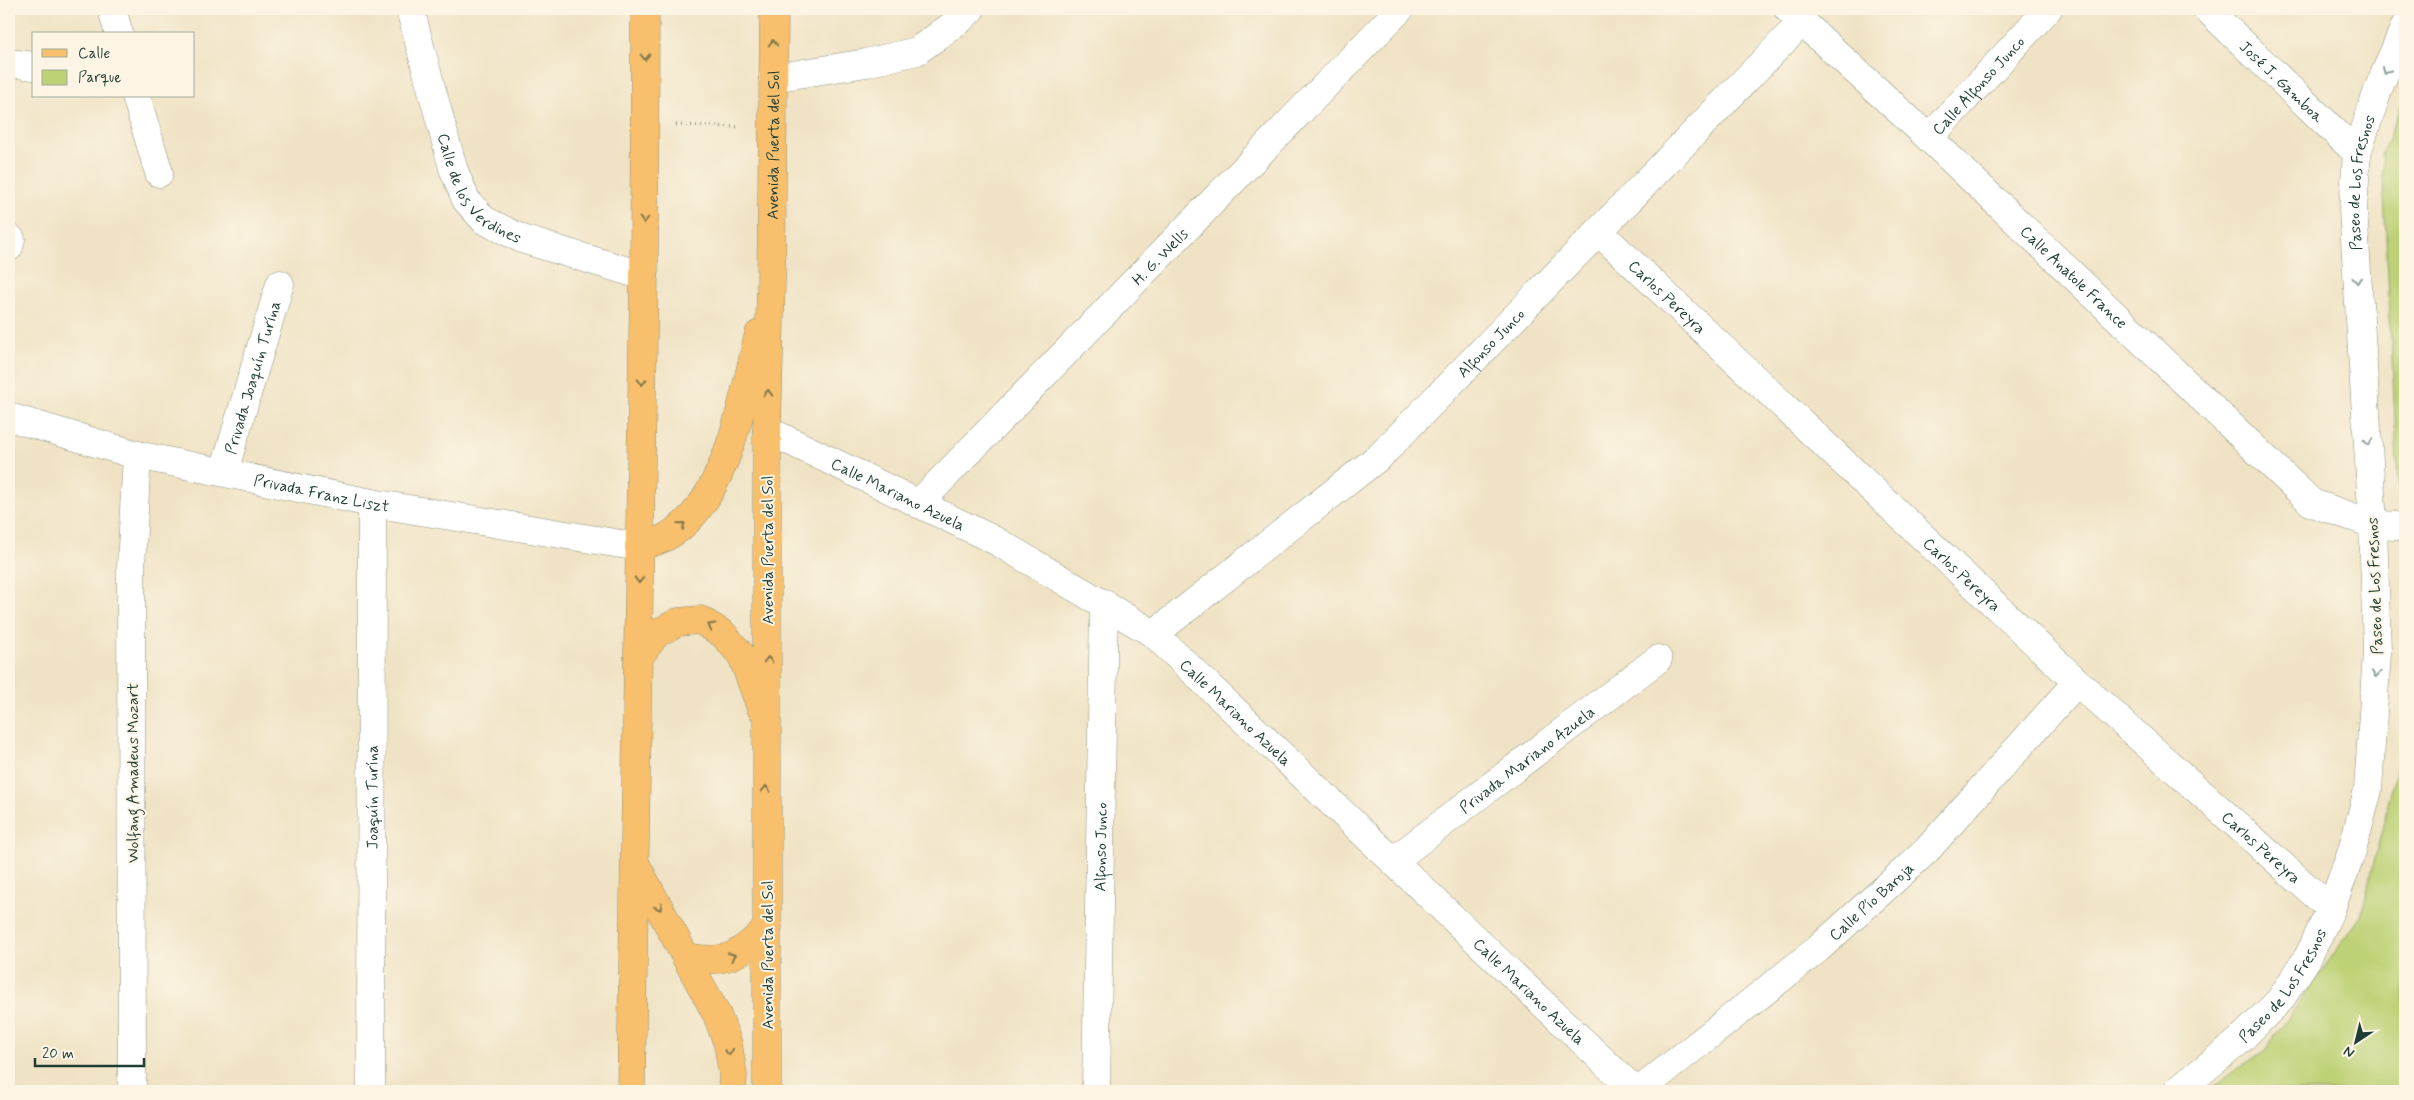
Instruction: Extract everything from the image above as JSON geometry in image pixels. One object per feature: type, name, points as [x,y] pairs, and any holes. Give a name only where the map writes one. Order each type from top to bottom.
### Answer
[{"type":"main road","points":[[631,1091],[644,276],[645,9]]},
{"type":"main road","name":"Avenida Puerta del Sol","points":[[767,1091],[768,927],[765,838],[768,726],[767,430],[771,284],[774,9]]},
{"type":"main road","points":[[639,547],[668,536],[688,521],[710,494],[727,455],[771,284]]},
{"type":"main road","points":[[638,658],[657,632],[678,622],[700,620],[723,634],[742,656],[768,726]]},
{"type":"main road","points":[[635,864],[717,1015],[728,1044],[732,1091]]},
{"type":"main road","points":[[687,957],[707,961],[728,959],[747,948],[768,927]]},
{"type":"street","points":[[112,9],[118,32]]},
{"type":"street","name":"Calle de los Verdines","points":[[410,9],[453,168],[466,200],[484,220],[522,240],[644,276]]},
{"type":"street","points":[[773,78],[866,63],[917,51],[971,9]]},
{"type":"street","name":"H. G. Wells","points":[[918,504],[1400,9]]},
{"type":"street","name":"Calle Alfonso Junco","points":[[1929,138],[2048,9]]},
{"type":"street","name":"José J. Gamboa","points":[[2209,9],[2357,153]]},
{"type":"street","name":"Calle Anatole France","points":[[1795,15],[1929,138],[2312,503],[2373,524],[2405,527]]},
{"type":"street","name":"Alfonso Junco","points":[[1154,634],[1380,456],[1599,232],[1795,15]]},
{"type":"street","name":"Paseo de Los Fresnos","points":[[2178,1091],[2238,1042],[2280,1000],[2308,957],[2331,909],[2352,851],[2368,790],[2377,652],[2373,524],[2353,209],[2357,153],[2379,88],[2405,26]]},
{"type":"street","points":[[9,63],[32,66]]},
{"type":"street","points":[[137,98],[159,173]]},
{"type":"street","name":"Carlos Pereyra","points":[[1599,232],[2077,682],[2331,909]]},
{"type":"street","name":"Privada Joaquín Turína","points":[[224,471],[280,284]]},
{"type":"street","name":"Privada Franz Liszt","points":[[9,417],[137,455],[224,471],[372,503],[639,547]]},
{"type":"street","name":"Calle Mariano Azuela","points":[[767,430],[996,541],[1154,634],[1635,1091]]},
{"type":"street","name":"Wolfang Amadeus Mozart","points":[[132,1091],[131,566],[137,455]]},
{"type":"street","name":"Joaquín Turína","points":[[371,1091],[372,503]]},
{"type":"street","name":"Alfonso Junco","points":[[1096,1091],[1104,603]]},
{"type":"street","name":"Privada Mariano Azuela","points":[[1393,861],[1658,659]]},
{"type":"street","name":"Calle Pío Baroja","points":[[1639,1091],[1818,950],[1926,851],[2077,682]]},
{"type":"path","points":[[644,124],[773,128]]},
{"type":"green space","points":[[2405,97],[2405,503],[2399,503],[2382,154]]},
{"type":"green space","points":[[2405,733],[2405,1091],[2206,1091],[2265,1050],[2361,916]]}]
